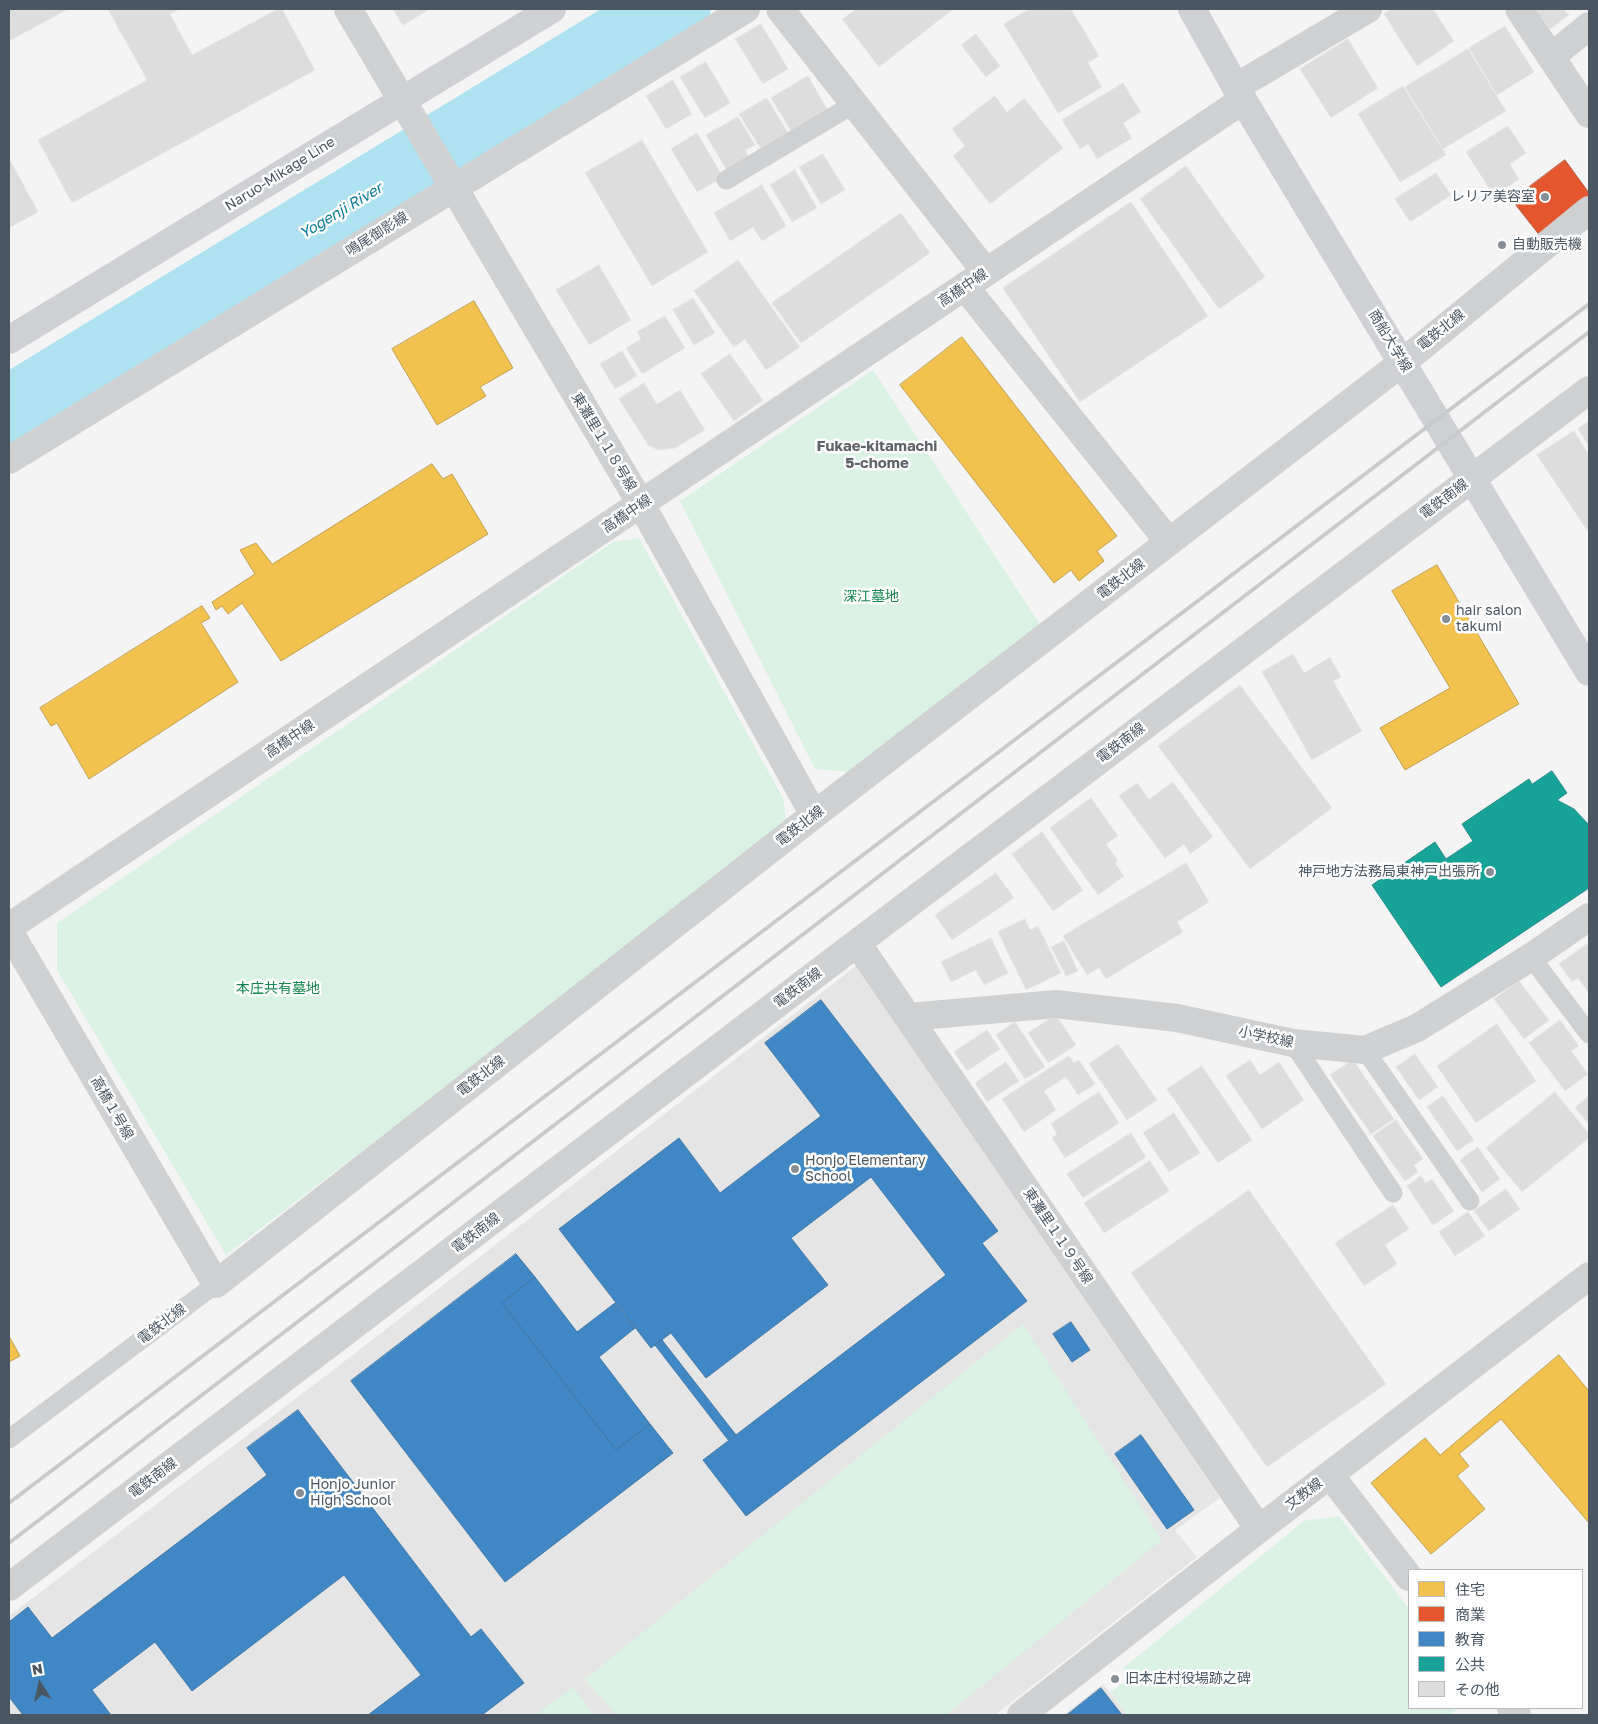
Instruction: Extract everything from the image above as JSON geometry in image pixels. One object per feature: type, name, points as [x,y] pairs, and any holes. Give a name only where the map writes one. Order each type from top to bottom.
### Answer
[{"type":"street","name":"東灘里１１８号線","points":[[348,9],[641,504],[814,815]]},
{"type":"street","name":"Naruo-Mikage Line","points":[[9,340],[552,9]]},
{"type":"street","name":"鳴尾御影線","points":[[9,460],[451,181],[746,9]]},
{"type":"street","points":[[780,9],[854,104],[976,280],[1169,542]]},
{"type":"street","name":"商船大学線","points":[[1192,9],[1240,94],[1589,672]]},
{"type":"street","name":"高橋中線","points":[[9,927],[976,280],[1240,94],[1368,9]]},
{"type":"street","points":[[1519,9],[1589,114]]},
{"type":"street","points":[[1551,57],[1589,26]]},
{"type":"street","name":"電鉄北線","points":[[216,1284],[814,815],[1403,362],[1589,210]]},
{"type":"street","name":"電鉄南線","points":[[9,1587],[1589,390]]},
{"type":"street","name":"小学校線","points":[[908,1017],[1056,1004],[1177,1018],[1293,1044],[1365,1050],[1417,1028],[1532,957],[1589,917]]},
{"type":"street","name":"高橋１号線","points":[[9,931],[216,1284]]},
{"type":"street","name":"東灘里１１９号線","points":[[857,943],[1258,1529]]},
{"type":"street","name":"文教線","points":[[1021,1715],[1258,1529],[1589,1276]]},
{"type":"street","points":[[1330,1475],[1408,1576]]},
{"type":"lane","points":[[726,180],[854,104]]},
{"type":"lane","points":[[1532,957],[1589,1034]]},
{"type":"lane","points":[[1293,1044],[1393,1193]]},
{"type":"lane","points":[[1365,1050],[1470,1201]]},
{"type":"lane","name":"電鉄北線","points":[[9,1439],[216,1284]]},
{"type":"shaded area","name":"Honjo Elementary School","points":[[856,966],[1220,1498],[1175,1530],[1197,1557],[995,1715],[9,1715],[9,1616],[332,1371]]},
{"type":"shaded area","points":[[1103,1684],[1128,1715],[1063,1715]]},
{"type":"green space","name":"深江墓地","points":[[873,370],[1041,626],[852,772],[815,769],[680,501]]},
{"type":"green space","name":"本庄共有墓地","points":[[639,538],[783,798],[787,826],[226,1255],[57,970],[57,923],[613,542]]},
{"type":"green space","points":[[1023,1324],[1162,1540],[946,1715],[617,1715],[585,1679]]},
{"type":"green space","points":[[1339,1516],[1408,1608],[1408,1709],[1457,1709],[1450,1715],[1128,1715],[1110,1692],[1130,1678],[1123,1668],[1304,1521]]},
{"type":"green space","points":[[573,1687],[594,1715],[535,1715]]},
{"type":"building: 住宅","points":[[474,301],[513,368],[480,387],[486,396],[437,425],[392,349]]},
{"type":"building: 住宅","points":[[962,337],[1117,536],[1097,551],[1104,561],[1079,581],[1071,570],[1054,583],[900,385]]},
{"type":"building: 住宅","points":[[432,464],[443,479],[452,474],[488,534],[281,661],[242,603],[228,614],[222,606],[216,610],[212,602],[255,574],[240,550],[256,543],[272,564]]},
{"type":"building: 住宅","points":[[1437,565],[1519,704],[1405,770],[1380,728],[1450,688],[1392,591]]},
{"type":"building: 住宅","points":[[202,606],[210,618],[201,623],[238,682],[89,779],[57,723],[51,726],[40,708]]},
{"type":"building: 住宅","points":[[9,1336],[20,1356],[9,1362]]},
{"type":"building: 住宅","points":[[1559,1355],[1589,1391],[1589,1523],[1501,1419],[1459,1454],[1469,1466],[1457,1476],[1485,1509],[1431,1554],[1371,1483],[1425,1438],[1440,1455]]},
{"type":"building: 商業","points":[[1565,160],[1589,193],[1589,201],[1541,237],[1512,200]]},
{"type":"building: 教育","points":[[821,1000],[998,1231],[982,1243],[1027,1301],[746,1516],[703,1460],[946,1275],[871,1177],[791,1238],[828,1285],[706,1378],[671,1333],[651,1348],[559,1229],[679,1138],[720,1193],[821,1116],[765,1043]]},
{"type":"building: 教育","points":[[516,1254],[535,1277],[502,1303],[616,1450],[650,1424],[673,1453],[505,1582],[351,1381]]},
{"type":"building: 教育","points":[[535,1277],[577,1332],[615,1303],[635,1328],[599,1357],[650,1424],[616,1450],[502,1303]]},
{"type":"building: 教育","points":[[1071,1322],[1090,1350],[1072,1362],[1053,1334]]},
{"type":"building: 教育","points":[[662,1340],[736,1435],[729,1441],[655,1345]]},
{"type":"building: 教育","points":[[298,1410],[471,1637],[481,1629],[524,1683],[482,1715],[368,1715],[421,1675],[344,1575],[192,1691],[155,1642],[92,1690],[111,1715],[23,1715],[9,1697],[9,1622],[28,1607],[52,1638],[267,1475],[247,1448]]},
{"type":"building: 教育","points":[[1141,1435],[1194,1510],[1167,1529],[1115,1454]]},
{"type":"building: 教育","points":[[1101,1688],[1122,1715],[1067,1715]]},
{"type":"building: 公共","name":"神戸地方法務局東神戸出張所","points":[[1552,771],[1567,793],[1557,800],[1574,809],[1589,825],[1589,888],[1441,987],[1372,885],[1435,842],[1446,859],[1473,841],[1462,824],[1529,779],[1532,784]]},
{"type":"building: その他","points":[[9,9],[68,9],[9,41]]},
{"type":"building: その他","points":[[108,9],[180,9],[170,14],[192,55],[278,9],[282,9],[315,70],[72,203],[38,140],[147,80]]},
{"type":"building: その他","points":[[393,9],[430,9],[403,25]]},
{"type":"building: その他","points":[[854,9],[952,10],[879,67],[842,19]]},
{"type":"building: その他","points":[[1030,9],[1071,9],[1099,56],[1088,63],[1102,87],[1058,113],[1004,24]]},
{"type":"building: その他","points":[[1391,9],[1433,9],[1454,41],[1417,66],[1384,14]]},
{"type":"building: その他","points":[[1536,9],[1564,9],[1569,15],[1550,29]]},
{"type":"building: その他","points":[[761,24],[788,69],[763,84],[735,39]]},
{"type":"building: その他","points":[[1505,26],[1534,72],[1497,95],[1469,48]]},
{"type":"building: その他","points":[[976,34],[1000,66],[986,77],[961,45]]},
{"type":"building: その他","points":[[1348,39],[1378,88],[1331,118],[1300,69]]},
{"type":"building: その他","points":[[1468,49],[1506,111],[1443,149],[1405,87]]},
{"type":"building: その他","points":[[706,62],[730,103],[705,118],[680,77]]},
{"type":"building: その他","points":[[808,76],[827,109],[791,131],[771,98]]},
{"type":"building: その他","points":[[673,80],[692,114],[666,129],[646,96]]},
{"type":"building: その他","points":[[1123,83],[1141,112],[1123,123],[1132,138],[1097,159],[1088,144],[1080,149],[1062,120]]},
{"type":"building: その他","points":[[1403,86],[1446,155],[1400,182],[1358,114]]},
{"type":"building: その他","points":[[995,96],[1007,112],[1024,98],[1063,148],[990,204],[953,156],[965,146],[952,129]]},
{"type":"building: その他","points":[[767,98],[788,133],[761,149],[739,114]]},
{"type":"building: その他","points":[[738,117],[755,145],[745,150],[751,160],[729,174],[706,135]]},
{"type":"building: その他","points":[[1508,126],[1526,153],[1510,164],[1519,179],[1494,196],[1466,152]]},
{"type":"building: その他","points":[[697,133],[723,177],[697,192],[671,149]]},
{"type":"building: その他","points":[[642,140],[708,252],[652,286],[585,173]]},
{"type":"building: その他","points":[[823,154],[845,190],[821,204],[799,167]]},
{"type":"building: その他","points":[[9,158],[38,212],[9,228]]},
{"type":"building: その他","points":[[1186,166],[1265,277],[1219,309],[1140,199]]},
{"type":"building: その他","points":[[795,170],[817,208],[792,222],[770,185]]},
{"type":"building: その他","points":[[1436,173],[1451,195],[1410,222],[1395,199]]},
{"type":"building: その他","points":[[762,185],[786,226],[762,241],[753,227],[730,241],[714,213]]},
{"type":"building: その他","points":[[1131,202],[1208,316],[1080,402],[1003,288]]},
{"type":"building: その他","points":[[901,213],[930,253],[801,343],[772,303]]},
{"type":"building: その他","points":[[738,260],[800,347],[766,370],[745,339],[734,347],[694,291]]},
{"type":"building: その他","points":[[599,265],[631,320],[589,345],[556,290]]},
{"type":"building: その他","points":[[693,298],[715,333],[694,345],[673,310]]},
{"type":"building: その他","points":[[665,316],[685,348],[642,374],[626,348],[641,339],[637,332]]},
{"type":"building: その他","points":[[622,351],[637,376],[615,389],[600,364]]},
{"type":"building: その他","points":[[730,354],[763,400],[734,421],[701,374]]},
{"type":"building: その他","points":[[644,383],[657,404],[680,390],[705,430],[675,448],[658,450],[648,445],[619,399]]},
{"type":"building: その他","points":[[1589,421],[1589,446],[1578,429]]},
{"type":"building: その他","points":[[1574,431],[1589,455],[1589,533],[1537,455]]},
{"type":"building: その他","points":[[1293,654],[1304,673],[1330,657],[1341,677],[1333,681],[1362,731],[1312,760],[1262,672]]},
{"type":"building: その他","points":[[1240,685],[1332,808],[1250,869],[1158,746]]},
{"type":"building: その他","points":[[1173,782],[1213,837],[1190,854],[1184,844],[1165,858],[1119,796],[1137,783],[1149,799]]},
{"type":"building: その他","points":[[1091,798],[1118,836],[1106,844],[1118,861],[1115,863],[1124,876],[1098,895],[1050,828]]},
{"type":"building: その他","points":[[1042,832],[1083,890],[1053,911],[1012,854]]},
{"type":"building: その他","points":[[1186,863],[1209,902],[1177,922],[1183,932],[1106,979],[1099,968],[1087,975],[1063,936]]},
{"type":"building: その他","points":[[996,873],[1014,898],[952,940],[935,915]]},
{"type":"building: その他","points":[[1025,919],[1030,930],[1038,926],[1061,973],[1026,990],[998,932]]},
{"type":"building: その他","points":[[991,938],[1008,973],[984,985],[976,970],[951,982],[941,962]]},
{"type":"building: その他","points":[[1064,941],[1078,971],[1066,976],[1051,947]]},
{"type":"building: その他","points":[[1587,944],[1589,946],[1589,993],[1578,978],[1572,982],[1559,964]]},
{"type":"building: その他","points":[[1519,981],[1549,1020],[1524,1039],[1494,999]]},
{"type":"building: その他","points":[[1056,1015],[1076,1045],[1048,1063],[1028,1033]]},
{"type":"building: その他","points":[[1560,1020],[1579,1046],[1571,1051],[1588,1074],[1565,1091],[1529,1043]]},
{"type":"building: その他","points":[[1015,1022],[1045,1067],[1025,1079],[996,1035]]},
{"type":"building: その他","points":[[1497,1024],[1536,1081],[1476,1123],[1437,1066]]},
{"type":"building: その他","points":[[987,1030],[1000,1049],[967,1071],[954,1052]]},
{"type":"building: その他","points":[[1118,1044],[1157,1100],[1127,1120],[1089,1064]]},
{"type":"building: その他","points":[[1415,1054],[1438,1087],[1419,1100],[1396,1067]]},
{"type":"building: その他","points":[[1069,1056],[1074,1063],[1079,1060],[1095,1084],[1078,1095],[1066,1077],[1044,1091],[1056,1110],[1024,1132],[1002,1099]]},
{"type":"building: その他","points":[[1250,1060],[1260,1075],[1279,1062],[1304,1100],[1262,1129],[1226,1076]]},
{"type":"building: その他","points":[[1353,1060],[1394,1119],[1371,1134],[1330,1075]]},
{"type":"building: その他","points":[[1006,1062],[1019,1081],[987,1102],[975,1083]]},
{"type":"building: その他","points":[[1202,1066],[1252,1140],[1218,1163],[1167,1089]]},
{"type":"building: その他","points":[[1099,1092],[1119,1123],[1065,1158],[1052,1138],[1057,1134],[1051,1124]]},
{"type":"building: その他","points":[[1555,1092],[1589,1134],[1589,1138],[1522,1192],[1486,1148]]},
{"type":"building: その他","points":[[1443,1096],[1474,1140],[1457,1151],[1427,1107]]},
{"type":"building: その他","points":[[1589,1096],[1589,1124],[1575,1108]]},
{"type":"building: その他","points":[[1174,1113],[1200,1153],[1169,1172],[1143,1133]]},
{"type":"building: その他","points":[[1396,1120],[1423,1159],[1414,1165],[1418,1172],[1405,1181],[1373,1136]]},
{"type":"building: その他","points":[[1131,1133],[1146,1157],[1083,1198],[1067,1174]]},
{"type":"building: その他","points":[[1478,1147],[1500,1179],[1482,1192],[1460,1160]]},
{"type":"building: その他","points":[[1150,1161],[1169,1191],[1104,1233],[1084,1203]]},
{"type":"building: その他","points":[[1421,1176],[1426,1183],[1432,1179],[1454,1211],[1433,1225],[1407,1186]]},
{"type":"building: その他","points":[[1506,1189],[1520,1209],[1489,1231],[1474,1211]]},
{"type":"building: その他","points":[[1249,1190],[1386,1384],[1267,1467],[1131,1273]]},
{"type":"building: その他","points":[[1393,1205],[1409,1229],[1385,1245],[1397,1264],[1364,1286],[1335,1243]]},
{"type":"building: その他","points":[[1468,1212],[1485,1236],[1455,1256],[1439,1232]]},
{"type":"waterway","name":"Yogenji River","points":[[9,414],[673,9]]},
{"type":"railway","points":[[9,1503],[1589,304]]},
{"type":"railway","points":[[9,1543],[1589,332]]},
{"type":"place","name":"レリア美容室","points":[[1545,197]]},
{"type":"place","name":"自動販売機","points":[[1502,245]]},
{"type":"place","name":"hair salon takumi","points":[[1446,619]]},
{"type":"place","name":"神戸地方法務局東神戸出張所","points":[[1490,872]]},
{"type":"place","name":"Honjo Elementary School","points":[[795,1169]]},
{"type":"place","name":"Honjo Junior High School","points":[[300,1493]]},
{"type":"place","name":"旧本庄村役場跡之碑","points":[[1115,1679]]},
{"type":"district","name":"Fukae-kitamachi 5-chome","points":[[877,454]]}]
